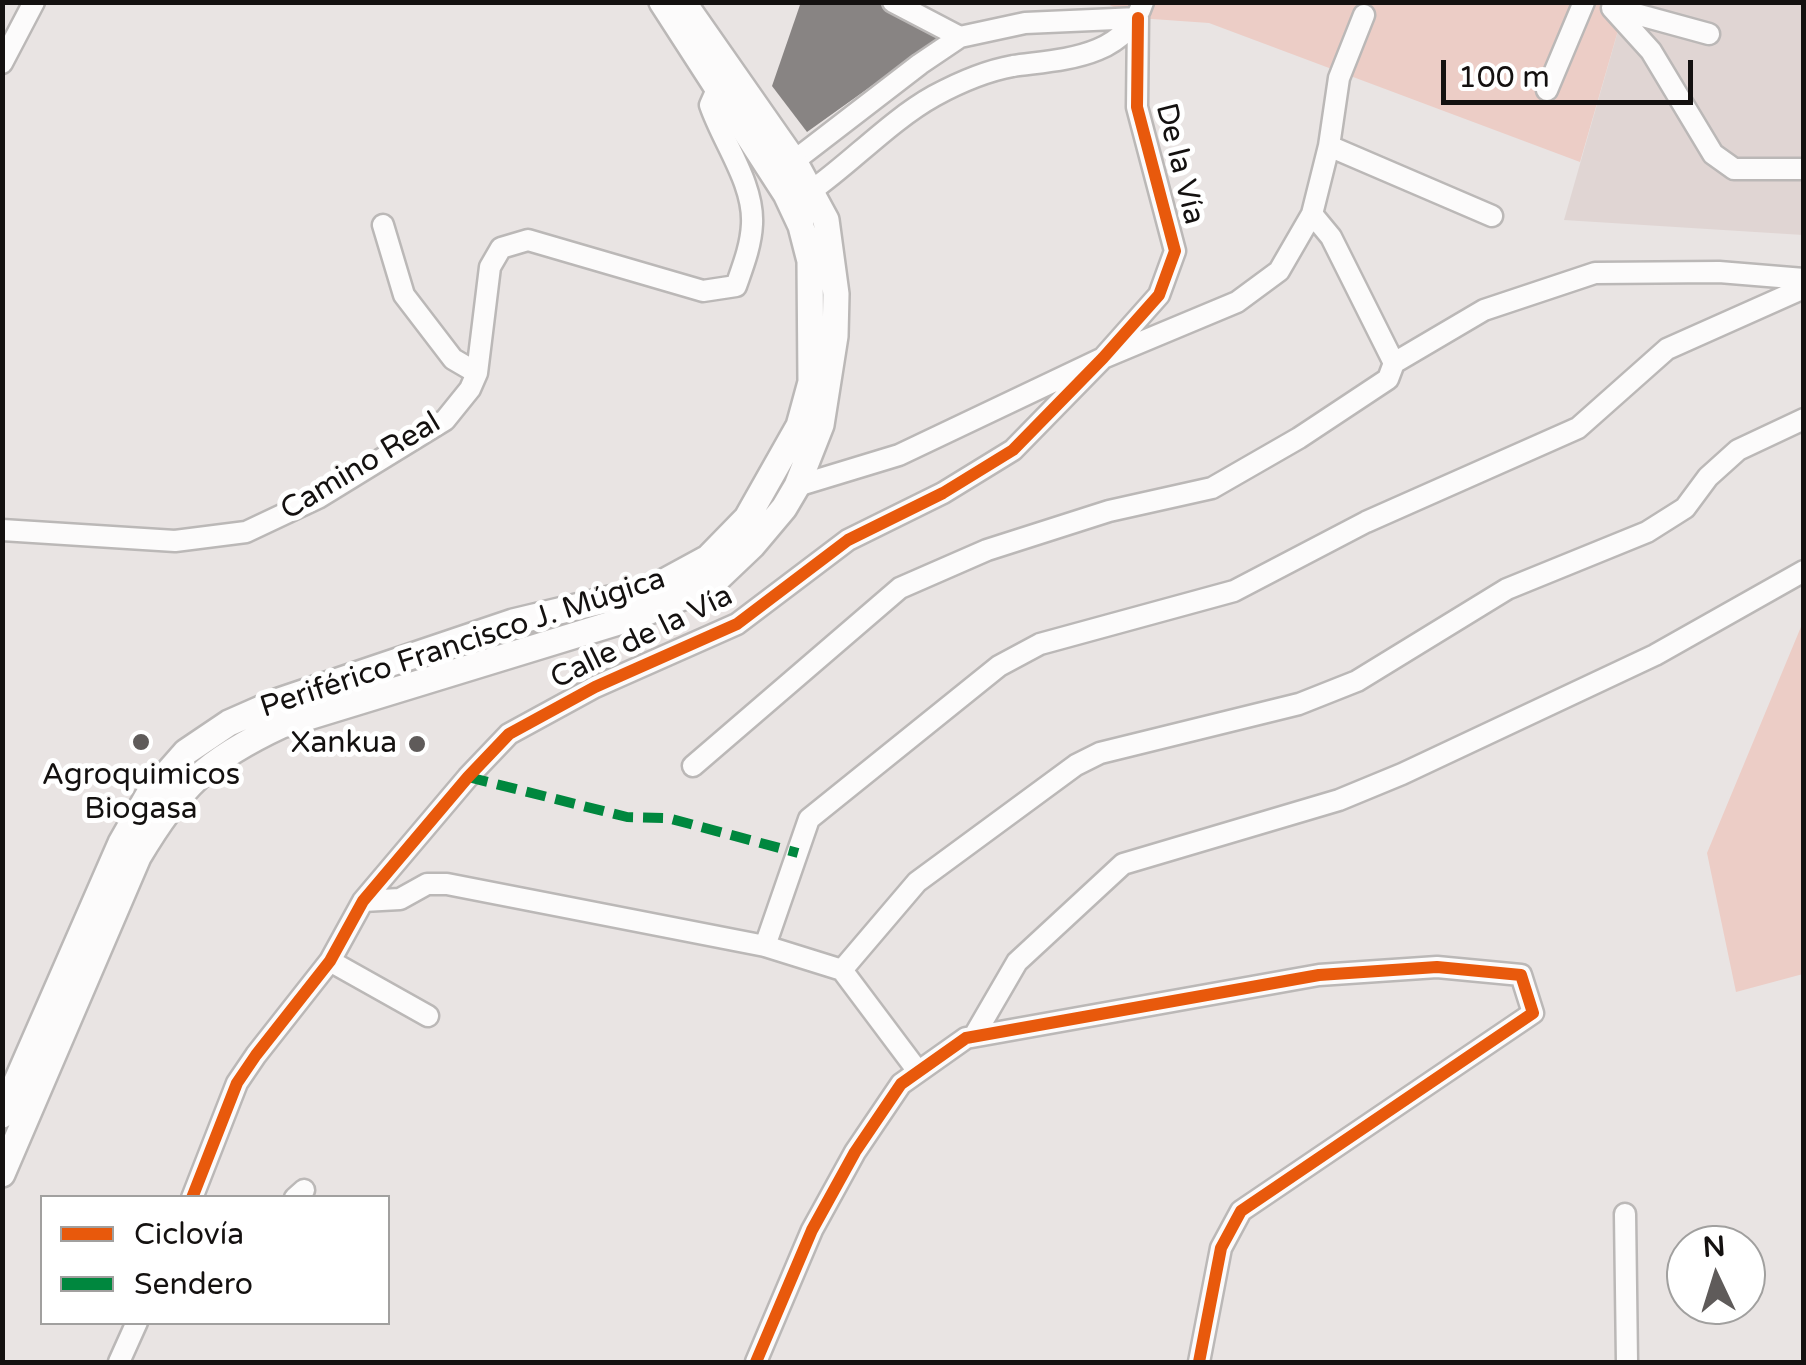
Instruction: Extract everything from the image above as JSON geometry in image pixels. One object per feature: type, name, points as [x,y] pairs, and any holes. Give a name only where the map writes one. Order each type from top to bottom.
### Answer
[{"type":"main road","name":"Periférico Francisco J. Múgica","points":[[2,1115],[121,843],[149,794],[186,752],[229,723],[279,701],[513,622],[651,590],[708,558],[748,518],[799,426],[811,382],[810,261],[801,226],[786,194],[662,2]]},
{"type":"main road","name":"Periférico Francisco J. Múgica","points":[[2,1174],[138,857],[163,814],[204,769],[239,745],[282,725],[638,616],[711,585],[752,546],[797,486],[821,425],[834,336],[832,244],[826,220],[794,161],[682,2]]},
{"type":"street","points":[[2,63],[34,2]]},
{"type":"street","points":[[893,2],[960,38]]},
{"type":"street","points":[[1547,90],[1584,2]]},
{"type":"street","points":[[1612,5],[1709,34]]},
{"type":"street","points":[[1612,5],[1651,52],[1712,154],[1734,168],[1804,169]]},
{"type":"street","points":[[794,161],[960,38],[1024,23],[1140,10]]},
{"type":"street","points":[[811,191],[930,98],[970,78],[1011,66],[1048,64],[1100,52],[1140,10]]},
{"type":"street","name":"De la Vía","points":[[1103,358],[1159,295],[1175,251],[1136,107],[1140,10]]},
{"type":"street","points":[[797,486],[899,454],[1103,358],[1237,302],[1278,270],[1312,214],[1330,146],[1339,78],[1364,15]]},
{"type":"street","name":"Camino Real","points":[[2,530],[175,541],[246,532],[318,498],[445,420],[470,390],[477,373],[490,267],[501,248],[528,240],[703,291],[736,286],[751,237],[750,198],[710,105],[718,88]]},
{"type":"street","points":[[1330,146],[1492,216]]},
{"type":"street","points":[[1312,214],[1331,238],[1394,363]]},
{"type":"street","points":[[383,224],[404,295],[453,358],[477,373]]},
{"type":"street","points":[[694,766],[900,588],[987,550],[1109,512],[1212,488],[1299,438],[1388,379],[1394,363],[1484,310],[1595,273],[1719,272],[1804,278]]},
{"type":"street","points":[[765,946],[810,819],[999,666],[1040,644],[1234,591],[1366,522],[1578,428],[1667,349],[1804,288]]},
{"type":"street","name":"Calle de la Vía","points":[[193,1195],[238,1082],[330,960],[363,901],[509,734],[595,687],[737,624],[848,540],[943,493],[1013,450],[1103,358]]},
{"type":"street","points":[[842,970],[917,882],[1076,765],[1100,752],[1299,704],[1357,681],[1507,590],[1647,532],[1685,508],[1708,477],[1738,450],[1804,419]]},
{"type":"street","points":[[974,1036],[1018,962],[1123,864],[1340,800],[1402,774],[1655,656],[1804,571]]},
{"type":"street","points":[[363,901],[400,899],[427,884],[447,884],[765,946],[842,970],[917,1070]]},
{"type":"street","points":[[330,960],[428,1016]]},
{"type":"street","points":[[756,1362],[812,1230],[854,1152],[901,1084],[974,1036],[1319,975],[1438,967],[1520,976],[1532,1013],[1242,1211],[1221,1248],[1198,1362]]},
{"type":"street","points":[[1625,1214],[1627,1362]]},
{"type":"street","points":[[119,1362],[136,1325]]},
{"type":"shaded area","points":[[1105,3],[1626,3],[1580,162],[1209,23],[1138,18]]},
{"type":"shaded area","points":[[1626,3],[1803,3],[1803,235],[1564,220]]},
{"type":"shaded area","points":[[1803,622],[1803,974],[1736,992],[1707,853]]},
{"type":"building","points":[[801,2],[917,2],[957,25],[807,132],[772,86]]},
{"type":"marked path","points":[[468,777],[627,817],[668,818],[798,853]]},
{"type":"cycle path","points":[[193,1195],[237,1083],[256,1055],[330,961],[363,901],[509,734],[595,687],[737,624],[848,540],[943,493],[1013,450],[1159,295],[1175,251],[1137,107],[1138,18]]},
{"type":"cycle path","points":[[756,1362],[812,1230],[855,1152],[901,1084],[966,1038],[1319,975],[1437,967],[1521,975],[1533,1013],[1241,1211],[1221,1248],[1199,1362]]},
{"type":"place","name":"Agroquimicos Biogasa","points":[[141,742]]},
{"type":"place","name":"Xankua","points":[[417,744]]}]
